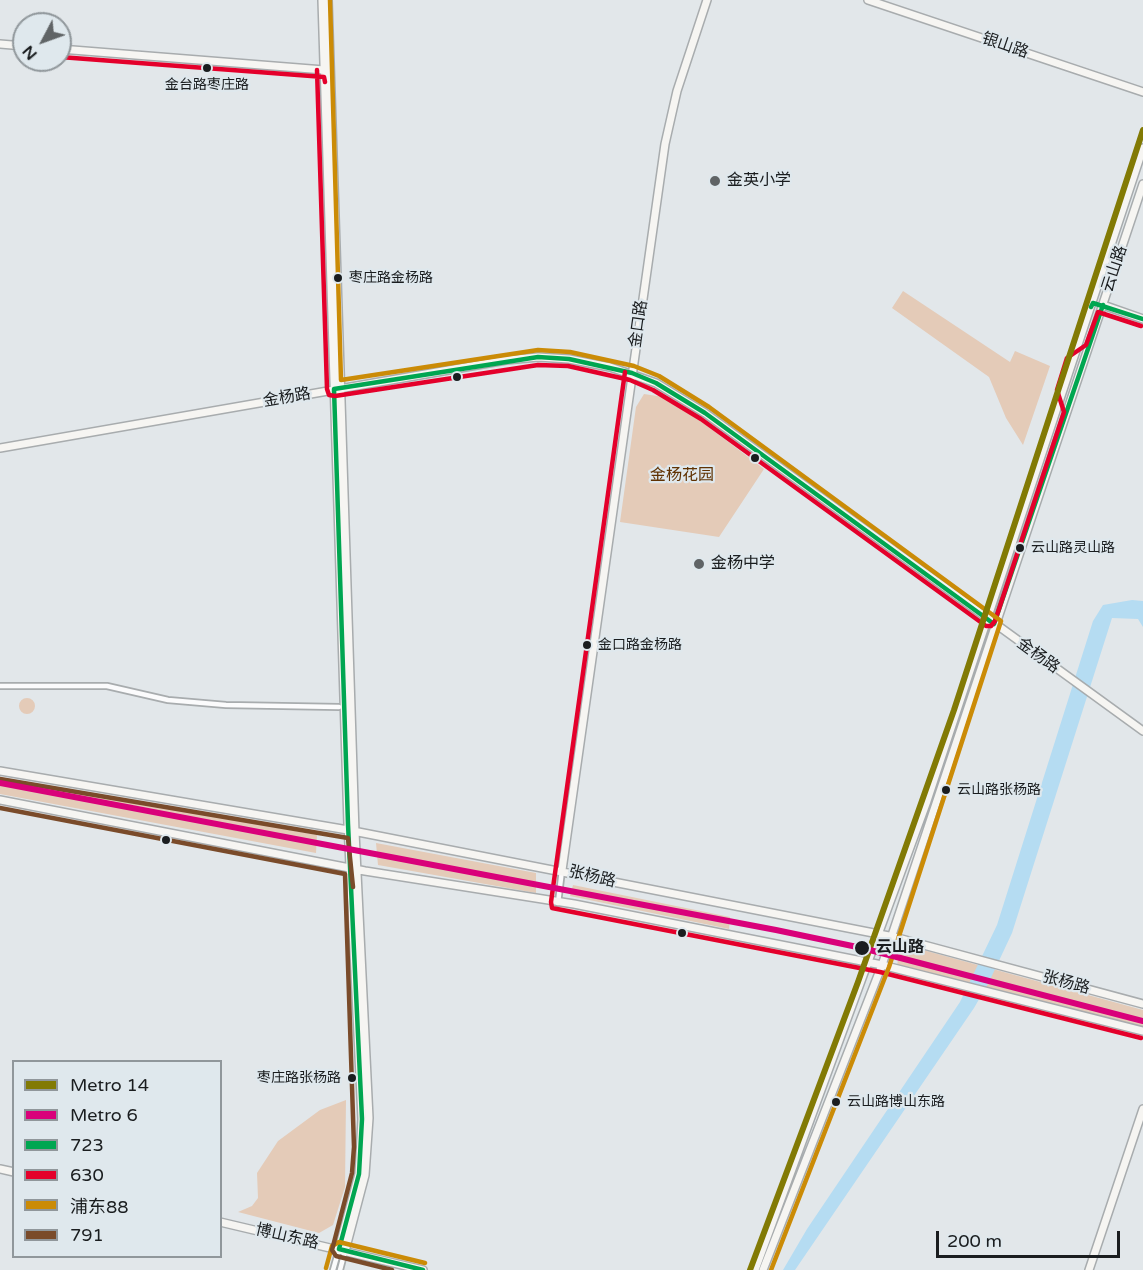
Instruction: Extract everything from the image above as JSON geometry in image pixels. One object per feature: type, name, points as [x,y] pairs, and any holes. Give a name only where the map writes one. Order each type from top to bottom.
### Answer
[{"type":"main road","points":[[322,0],[327,70],[355,869],[362,1147],[360,1174],[342,1250]]},
{"type":"main road","points":[[327,70],[328,0]]},
{"type":"main road","name":"金口路","points":[[562,870],[670,116],[707,0]]},
{"type":"main road","name":"银山路","points":[[867,0],[1143,92]]},
{"type":"main road","points":[[72,50],[327,70]]},
{"type":"main road","name":"云山路","points":[[764,1270],[882,965],[889,937],[1143,148]]},
{"type":"main road","name":"云山路","points":[[755,1270],[869,963],[991,622],[1103,305],[1143,184]]},
{"type":"main road","points":[[1103,305],[1143,319]]},
{"type":"main road","name":"金杨路","points":[[0,448],[506,360],[538,357],[579,360],[632,373],[656,383],[705,413],[1143,731]]},
{"type":"main road","name":"张杨路","points":[[0,771],[352,831],[562,870],[583,877],[889,937],[1143,1004]]},
{"type":"main road","name":"张杨路","points":[[0,800],[355,869],[558,903],[882,965],[1143,1031]]},
{"type":"main road","points":[[1089,1270],[1143,1109]]},
{"type":"main road","name":"博山东路","points":[[222,1221],[423,1270]]},
{"type":"street","points":[[1093,303],[1103,305]]},
{"type":"street","points":[[0,686],[107,686],[180,701],[226,705],[339,707]]},
{"type":"street","name":"金口路","points":[[558,903],[562,870]]},
{"type":"street","points":[[333,1270],[342,1250]]},
{"type":"street","points":[[340,1270],[342,1250]]},
{"type":"green space","points":[[903,291],[1010,362],[1015,351],[1050,366],[1023,445],[1006,418],[989,377],[892,308]]},
{"type":"green space","name":"金杨花园","points":[[644,394],[664,397],[681,406],[764,469],[719,537],[620,522],[636,407]]},
{"type":"green space","points":[[27,698],[33,700],[35,706],[33,712],[27,714],[21,712],[19,706],[21,700]]},
{"type":"green space","points":[[0,777],[317,835],[316,853],[0,794]]},
{"type":"green space","points":[[376,843],[536,873],[536,893],[378,865]]},
{"type":"green space","points":[[573,885],[730,917],[729,929],[570,896]]},
{"type":"green space","points":[[901,944],[1143,1010],[1143,1028],[897,965]]},
{"type":"green space","points":[[346,1100],[345,1187],[333,1225],[319,1233],[238,1212],[252,1206],[258,1198],[257,1173],[278,1141],[320,1110]]},
{"type":"water","points":[[1132,600],[1143,601],[1143,627],[1138,619],[1112,618],[1012,933],[989,982],[974,1008],[795,1270],[783,1270],[807,1229],[960,1002],[997,925],[1093,621],[1103,605]]},
{"type":"metro line","name":"14","points":[[750,1270],[858,982],[954,710],[1143,130]]},
{"type":"metro line","name":"6","points":[[0,783],[776,930],[862,948],[1143,1021]]},
{"type":"transit line","name":"浦东88","points":[[330,0],[341,380],[538,350],[570,352],[634,366],[659,376],[709,407],[1001,621],[889,967],[771,1270]]},
{"type":"transit line","name":"630","points":[[72,58],[324,77],[325,82]]},
{"type":"transit line","name":"630","points":[[317,70],[329,395],[335,396],[538,365],[568,366],[630,380],[653,390],[701,419],[986,626],[991,626],[995,621],[1064,412],[1057,390],[1067,358],[1086,345],[1098,312],[1141,326]]},
{"type":"transit line","name":"723","points":[[1091,307],[1093,303],[1143,319]]},
{"type":"transit line","name":"723","points":[[423,1270],[339,1249],[359,1174],[362,1119],[348,824],[334,389],[538,357],[569,359],[632,373],[656,383],[705,413],[994,624],[1103,305]]},
{"type":"transit line","name":"630","points":[[625,372],[551,902],[552,908],[880,972],[1141,1038]]},
{"type":"transit line","name":"791","points":[[0,779],[348,838],[353,887]]},
{"type":"transit line","name":"791","points":[[0,808],[345,874],[354,1147],[352,1173],[332,1250],[336,1256],[392,1270]]},
{"type":"transit line","name":"浦东88","points":[[326,1268],[332,1246],[339,1242],[425,1263]]},
{"type":"place","name":"金台路枣庄路","points":[[207,68]]},
{"type":"place","name":"金英小学","points":[[715,181]]},
{"type":"place","name":"枣庄路金杨路","points":[[338,278]]},
{"type":"place","name":"云山路灵山路","points":[[1020,548]]},
{"type":"place","name":"金杨中学","points":[[699,564]]},
{"type":"place","name":"金口路金杨路","points":[[587,645]]},
{"type":"place","name":"云山路张杨路","points":[[946,790]]},
{"type":"place","name":"云山路","points":[[862,948]]},
{"type":"place","name":"枣庄路张杨路","points":[[352,1078]]},
{"type":"place","name":"云山路博山东路","points":[[836,1102]]}]
